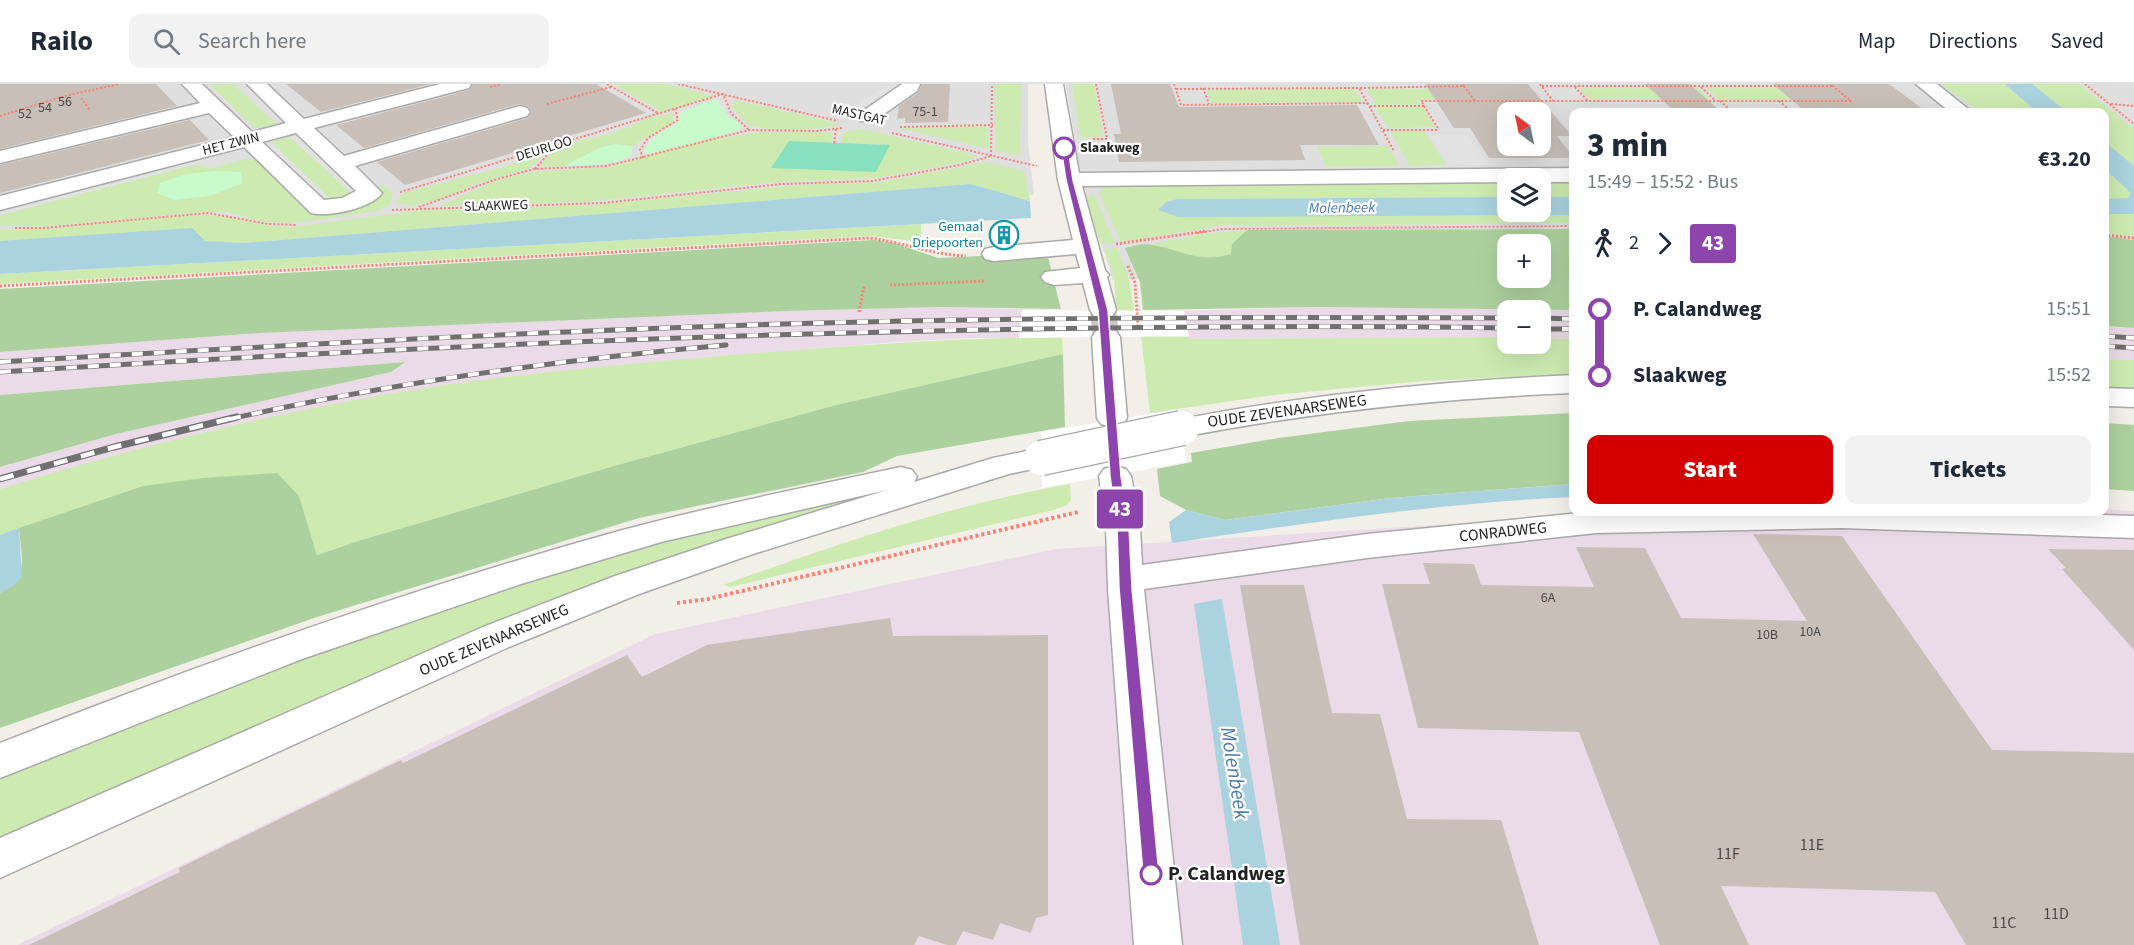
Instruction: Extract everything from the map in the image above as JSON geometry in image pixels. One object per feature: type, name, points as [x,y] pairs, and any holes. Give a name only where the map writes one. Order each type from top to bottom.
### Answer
[{"type":"street","points":[[191,84],[319,208],[347,204],[371,193],[256,84]]},
{"type":"street","name":"HET ZWIN","points":[[0,203],[462,84]]},
{"type":"street","points":[[867,117],[910,87],[911,84]]},
{"type":"street","points":[[1054,84],[1070,180],[1101,302],[1112,418]]},
{"type":"street","points":[[1925,84],[1957,108]]},
{"type":"street","points":[[0,157],[212,106]]},
{"type":"street","points":[[340,163],[520,112]]},
{"type":"street","points":[[1070,180],[1569,175]]},
{"type":"street","points":[[994,254],[1086,246]]},
{"type":"street","points":[[1054,277],[1101,302]]},
{"type":"street","name":"OUDE ZEVENAARSEWEG","points":[[0,761],[198,683],[427,602],[583,553],[720,516],[918,473],[1004,465],[1245,415],[1409,395],[1569,384]]},
{"type":"street","points":[[2109,397],[2134,398]]},
{"type":"street","name":"OUDE ZEVENAARSEWEG","points":[[0,860],[496,637],[605,594],[738,547],[1004,465]]},
{"type":"street","points":[[1115,476],[1123,527],[1126,588],[1158,945]]},
{"type":"street","name":"CONRADWEG","points":[[1127,579],[1367,546],[1596,522],[1842,517],[2134,527]]},
{"type":"path","points":[[0,116],[65,96],[119,84]]},
{"type":"path","points":[[607,84],[660,114]]},
{"type":"path","name":"MASTGAT","points":[[678,84],[845,122]]},
{"type":"path","points":[[991,156],[992,84]]},
{"type":"path","points":[[1174,84],[1181,105],[1424,106]]},
{"type":"path","points":[[2085,84],[2134,123]]},
{"type":"path","points":[[1176,89],[1463,85],[1475,101]]},
{"type":"path","points":[[1541,85],[1554,101]]},
{"type":"path","points":[[1383,130],[1439,130],[1421,101],[1851,101],[1831,85],[1541,85]]},
{"type":"path","points":[[1575,86],[1588,101]]},
{"type":"path","points":[[1701,86],[1728,108]]},
{"type":"path","points":[[520,112],[611,87]]},
{"type":"path","points":[[1203,88],[1209,104]]},
{"type":"path","points":[[1359,88],[1408,175]]},
{"type":"path","points":[[723,94],[731,113],[749,130]]},
{"type":"path","name":"DEURLOO","points":[[366,188],[384,183],[399,192],[723,94]]},
{"type":"path","points":[[1778,101],[1787,108]]},
{"type":"path","points":[[2110,104],[2134,106]]},
{"type":"path","points":[[642,158],[640,150],[648,138],[678,120],[675,110]]},
{"type":"path","name":"MASTGAT","points":[[993,125],[894,127],[886,131],[1035,166]]},
{"type":"path","points":[[412,209],[494,180],[534,169],[608,166],[749,130],[836,129],[848,126]]},
{"type":"path","points":[[834,143],[836,129]]},
{"type":"path","points":[[534,169],[556,145]]},
{"type":"path","name":"SLAAKWEG","points":[[383,211],[603,203],[782,184],[872,181],[960,165],[991,156]]},
{"type":"path","points":[[11,228],[43,228],[208,213],[268,224],[302,224]]},
{"type":"path","points":[[1086,246],[1166,239],[1223,229],[1569,226]]},
{"type":"path","points":[[2109,236],[2134,238]]},
{"type":"path","points":[[0,286],[869,238],[896,241],[941,255],[994,254]]},
{"type":"path","points":[[890,285],[1054,277]]},
{"type":"path","points":[[859,312],[864,286]]},
{"type":"path","points":[[672,604],[708,599],[1078,512]]},
{"type":"shaded area","points":[[0,84],[1028,84],[1028,142],[1034,195],[152,251],[65,241],[0,240]]},
{"type":"shaded area","points":[[890,84],[902,86],[854,114],[844,112]]},
{"type":"shaded area","points":[[1066,84],[2134,84],[2134,292],[2109,292],[2109,108],[1569,108],[1569,284],[1551,284],[1551,234],[1497,234],[1497,283],[1181,278],[1112,280],[1109,265],[1085,205]]},
{"type":"shaded area","points":[[301,135],[361,189],[350,192],[291,138]]},
{"type":"shaded area","points":[[1429,135],[1468,135],[1490,165],[1449,165]]},
{"type":"shaded area","points":[[273,144],[330,199],[319,203],[262,147]]},
{"type":"shaded area","points":[[206,153],[212,160],[0,215],[0,207]]},
{"type":"shaded area","points":[[939,307],[1022,309],[1019,338],[964,338],[869,344],[510,376],[406,392],[215,430],[0,489],[0,467],[116,434],[391,372],[404,362],[0,395],[0,352],[260,333],[786,311]]},
{"type":"shaded area","points":[[1320,307],[1497,309],[1497,337],[1189,339],[1184,311]]},
{"type":"shaded area","points":[[1551,310],[1569,310],[1569,339],[1551,338]]},
{"type":"shaded area","points":[[2109,327],[2134,328],[2134,360],[2109,359]]},
{"type":"shaded area","points":[[2109,509],[2134,511],[2134,945],[17,945],[655,634],[1056,549],[1580,516],[2109,516]]},
{"type":"green space","points":[[209,84],[233,84],[276,124],[255,129]]},
{"type":"green space","points":[[613,84],[665,84],[715,96],[662,112]]},
{"type":"green space","points":[[995,84],[1021,84],[1020,156],[995,151]]},
{"type":"green space","points":[[1072,84],[1094,84],[1103,137],[1080,138]]},
{"type":"green space","points":[[1941,84],[2005,84],[2032,108],[1974,108]]},
{"type":"green space","points":[[2032,84],[2079,84],[2108,108],[2062,108]]},
{"type":"green space","points":[[1706,87],[1831,87],[1848,100],[1719,100]]},
{"type":"green space","points":[[1578,88],[1698,88],[1711,99],[1589,99]]},
{"type":"green space","points":[[1355,89],[1362,102],[1211,103],[1207,90]]},
{"type":"green space","points":[[1367,89],[1461,89],[1468,99],[1416,100],[1419,105],[1376,105]]},
{"type":"green space","points":[[717,99],[727,115],[742,125],[738,131],[650,154],[644,153],[652,139],[677,123],[680,112]]},
{"type":"green space","points":[[735,100],[841,124],[794,130],[755,127],[747,124],[737,113],[732,106]]},
{"type":"green space","points":[[1422,107],[1435,127],[1388,128],[1376,108]]},
{"type":"green space","points":[[2109,109],[2134,129],[2134,166],[2109,145]]},
{"type":"green space","points":[[672,113],[674,120],[671,124],[632,146],[614,144],[597,149],[565,166],[542,167],[541,164],[559,146],[612,133],[649,118]]},
{"type":"green space","points":[[988,126],[989,149],[899,128]]},
{"type":"green space","points":[[862,129],[979,156],[968,161],[877,178],[778,182],[584,202],[439,206],[492,182],[529,172],[607,167],[704,141],[759,132],[830,132],[833,138],[830,143],[789,141],[876,172],[889,145],[841,143],[843,132]]},
{"type":"green space","points":[[1390,131],[1424,131],[1446,165],[1410,166]]},
{"type":"green space","points":[[290,137],[352,194],[332,201],[271,142]]},
{"type":"green space","points":[[789,141],[890,145],[876,172],[771,168]]},
{"type":"green space","points":[[614,144],[632,146],[632,154],[610,163],[565,166],[597,149]]},
{"type":"green space","points":[[1388,146],[1399,166],[1326,167],[1317,147]]},
{"type":"green space","points":[[550,151],[528,169],[479,183],[441,199],[412,206],[396,203],[403,193],[503,167]]},
{"type":"green space","points":[[248,158],[260,162],[309,209],[382,185],[393,193],[390,205],[379,211],[294,223],[265,222],[226,212],[204,212],[49,226],[0,226],[0,215],[188,166],[202,165],[213,168]]},
{"type":"green space","points":[[985,162],[1024,171],[1030,201],[970,184],[245,243],[0,241],[0,230],[51,228],[179,216],[216,216],[269,226],[291,227],[424,210],[594,205],[797,185],[881,182]]},
{"type":"green space","points":[[215,171],[241,172],[243,183],[209,196],[174,200],[157,193],[160,183],[186,174]]},
{"type":"green space","points":[[2109,173],[2131,193],[2128,198],[2109,199]]},
{"type":"green space","points":[[1569,179],[1569,197],[1551,197],[1551,180]]},
{"type":"green space","points":[[1497,180],[1497,197],[1177,199],[1166,202],[1211,216],[1497,215],[1497,222],[1551,222],[1551,215],[1569,215],[1569,223],[1220,226],[1121,242],[1099,193],[1104,188],[1099,184]]},
{"type":"green space","points":[[1094,195],[1115,243],[1101,244],[1084,196]]},
{"type":"green space","points":[[2109,214],[2134,214],[2134,235],[2109,234]]},
{"type":"green space","points":[[921,224],[921,242],[870,236],[0,284],[0,274]]},
{"type":"green space","points":[[1569,229],[1569,310],[1551,310],[1551,300],[1497,300],[1497,309],[1320,307],[1143,310],[1140,282],[1125,248],[1150,244],[1200,257],[1231,254],[1232,244],[1247,230]]},
{"type":"green space","points":[[1247,230],[1232,244],[1231,254],[1220,256],[1200,257],[1151,244],[1203,234]]},
{"type":"green space","points":[[2109,237],[2134,240],[2134,328],[2109,326]]},
{"type":"green space","points":[[873,240],[894,243],[938,258],[1047,253],[1061,309],[939,307],[786,311],[260,333],[0,352],[0,289]]},
{"type":"green space","points":[[1117,248],[1129,278],[1134,311],[1116,310],[1114,277],[1104,249]]},
{"type":"green space","points":[[1141,336],[1188,337],[1190,339],[1497,337],[1497,354],[1551,354],[1551,338],[1569,339],[1569,374],[1424,381],[1274,395],[1150,413]]},
{"type":"green space","points":[[1062,337],[1063,354],[836,405],[614,466],[317,555],[299,496],[143,486],[0,535],[0,489],[189,436],[318,407],[448,385],[594,367],[897,343]]},
{"type":"green space","points":[[1063,354],[1065,427],[897,456],[863,472],[639,518],[317,617],[0,728],[0,593],[10,587],[20,573],[22,557],[19,528],[143,486],[203,478],[277,473],[299,496],[317,555],[614,466],[836,405]]},
{"type":"green space","points":[[2109,359],[2134,360],[2134,389],[2109,387]]},
{"type":"green space","points":[[405,362],[391,372],[116,434],[0,467],[0,395]]},
{"type":"green space","points":[[1569,413],[1569,484],[1391,498],[1225,520],[1186,510],[1160,496],[1157,469],[1192,462],[1191,453],[1278,438],[1409,421]]},
{"type":"green space","points":[[2109,423],[2134,425],[2134,491],[2109,489]]},
{"type":"green space","points":[[913,480],[919,483],[862,501],[0,850],[0,771],[398,619],[703,528]]},
{"type":"green space","points":[[1070,484],[1071,500],[1067,505],[1054,510],[731,587],[723,585],[808,555],[938,514]]},
{"type":"water","points":[[2005,84],[2032,84],[2062,108],[2032,108]]},
{"type":"water","points":[[2109,145],[2134,166],[2134,214],[2109,214],[2109,199],[2128,198],[2131,193],[2109,173]]},
{"type":"water","points":[[970,184],[1030,201],[1031,218],[0,274],[0,241],[192,228],[205,241],[245,243]]},
{"type":"water","name":"Molenbeek","points":[[1497,197],[1497,215],[1178,217],[1158,210],[1166,202],[1177,199]]},
{"type":"water","points":[[1551,197],[1569,197],[1569,215],[1551,215]]},
{"type":"water","points":[[1569,484],[1569,497],[1423,509],[1172,543],[1169,522],[1186,510],[1225,520],[1391,498]]},
{"type":"water","points":[[19,528],[22,577],[13,586],[0,593],[0,535]]},
{"type":"water","name":"Molenbeek","points":[[1222,599],[1280,945],[1243,945],[1194,604]]},
{"type":"pier","points":[[1022,310],[1184,311],[1189,336],[1019,338]]},
{"type":"pier","points":[[1179,409],[1186,462],[1042,488],[1041,432]]},
{"type":"building","points":[[0,84],[156,84],[177,106],[0,149]]},
{"type":"building","points":[[286,84],[431,84],[321,112]]},
{"type":"building","points":[[473,84],[596,84],[646,113],[405,185],[377,162],[528,118],[532,111],[528,106],[519,104],[364,148],[336,125],[470,90]]},
{"type":"building","points":[[922,84],[950,84],[948,122],[905,123],[905,118],[897,119],[899,106],[918,93]]},
{"type":"building","points":[[1111,84],[1170,84],[1179,107],[1357,105],[1379,145],[1300,145],[1305,160],[1119,162],[1114,134],[1121,134]]},
{"type":"building","points":[[1425,84],[1528,84],[1543,102],[1497,102],[1497,156],[1551,156],[1551,111],[1569,132],[1569,136],[1557,136],[1569,152],[1569,158],[1489,158],[1470,128],[1454,128]]},
{"type":"building","points":[[1645,84],[1690,84],[1717,108],[1671,108]]},
{"type":"building","points":[[1773,84],[1889,84],[1922,108],[1801,108]]},
{"type":"building","points":[[190,120],[209,140],[0,193],[0,165]]},
{"type":"building","points":[[1753,534],[1842,536],[1992,750],[2134,753],[2134,945],[1966,945],[1935,892],[1721,886],[1749,945],[1660,945],[1579,732],[1418,728],[1382,584],[1430,584],[1423,563],[1474,564],[1481,585],[1594,587],[1576,547],[1645,548],[1681,618],[1807,621]]},
{"type":"building","points":[[2048,549],[2134,550],[2134,650],[2062,569],[2066,568]]},
{"type":"building","points":[[1240,585],[1304,585],[1332,713],[1380,714],[1407,819],[1501,820],[1539,945],[1300,945]]},
{"type":"building","points":[[890,618],[893,636],[1048,635],[1048,915],[1036,918],[1031,933],[1000,923],[993,940],[963,931],[956,945],[947,945],[919,936],[914,945],[29,945],[180,872],[179,868],[401,760],[403,763],[627,655],[642,677],[707,645]]},
{"type":"tunnel","points":[[1103,310],[1106,337]]},
{"type":"railway","points":[[0,362],[375,341],[750,325],[1129,318],[1497,318]]},
{"type":"railway","points":[[1551,318],[1569,319]]},
{"type":"railway","points":[[0,372],[377,351],[754,335],[1131,327],[1497,328]]},
{"type":"railway","points":[[1551,329],[1569,329]]},
{"type":"railway","points":[[2109,336],[2134,338]]},
{"type":"railway","points":[[230,419],[415,383],[539,365],[726,345]]},
{"type":"railway","points":[[2109,346],[2134,348]]},
{"type":"railway","points":[[0,479],[114,447],[237,417]]},
{"type":"bus line","name":"43","points":[[1064,148],[1103,310],[1115,476],[1123,527],[1126,588],[1151,874]]},
{"type":"place","name":"Slaakweg","points":[[1064,148]]},
{"type":"place","name":"Gemaal Driepoorten","points":[[1004,235]]},
{"type":"place","name":"P. Calandweg","points":[[1151,874]]}]
